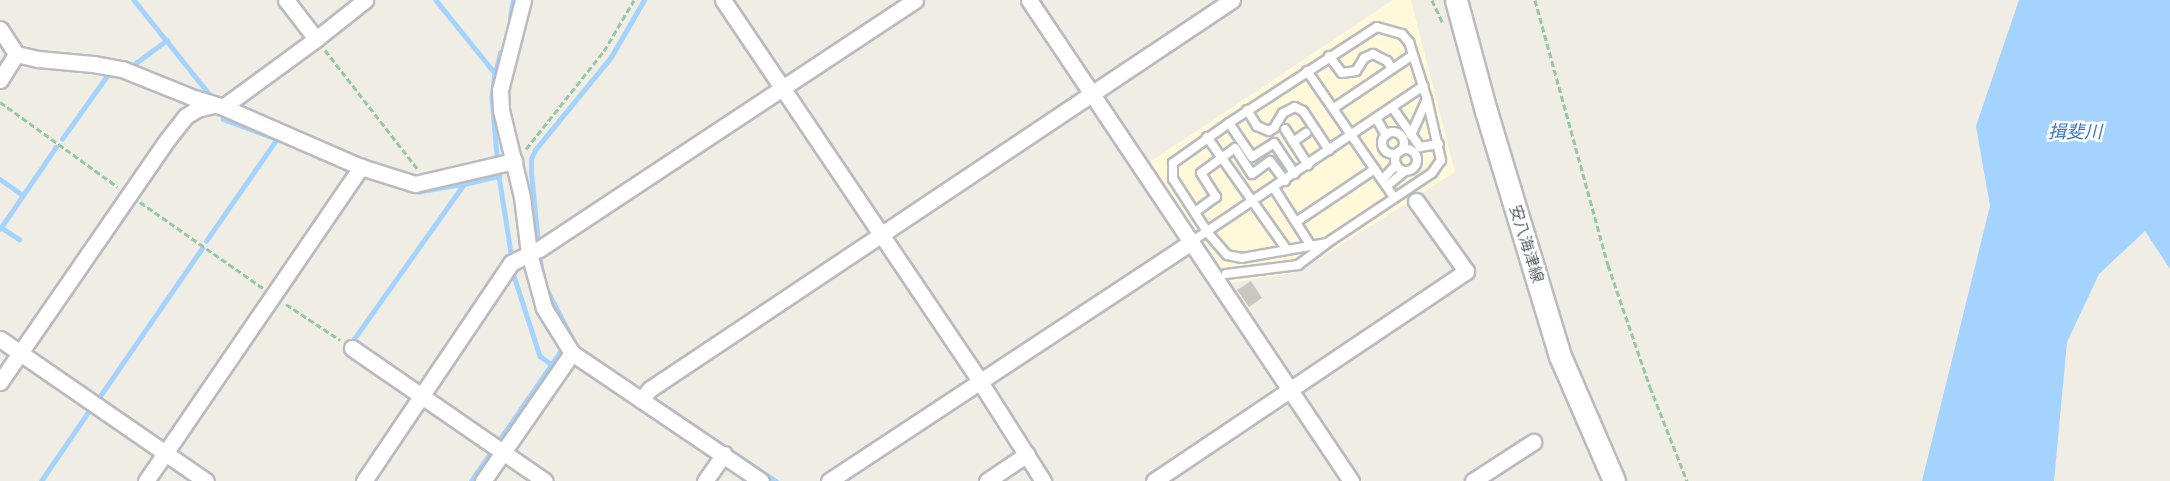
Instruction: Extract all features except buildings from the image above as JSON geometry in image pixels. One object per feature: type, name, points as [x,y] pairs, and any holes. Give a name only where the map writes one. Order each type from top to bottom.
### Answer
[{"type":"main road","name":"安八海津線","points":[[1456,0],[1486,111],[1560,356],[1614,481]]},
{"type":"street","points":[[286,0],[316,39]]},
{"type":"street","points":[[0,382],[129,194],[186,116],[197,109],[218,106],[316,39],[364,0]]},
{"type":"street","points":[[523,0],[500,90],[501,110],[516,168],[529,253],[544,308],[564,346],[572,353],[762,481]]},
{"type":"street","points":[[723,0],[979,380],[1043,481]]},
{"type":"street","points":[[364,481],[511,263],[915,0]]},
{"type":"street","points":[[1029,0],[1351,481]]},
{"type":"street","points":[[641,400],[650,389],[1232,0]]},
{"type":"street","points":[[0,29],[16,54],[38,60],[93,64],[122,69],[403,182],[415,184],[516,168]]},
{"type":"street","points":[[0,80],[16,54]]},
{"type":"street","points":[[146,481],[361,166]]},
{"type":"street","points":[[1154,481],[1466,271],[1416,201]]},
{"type":"street","points":[[829,481],[1191,242]]},
{"type":"street","points":[[0,339],[206,481]]},
{"type":"street","points":[[352,348],[545,481]]},
{"type":"street","points":[[483,481],[572,353]]},
{"type":"street","points":[[1473,481],[1533,442]]},
{"type":"street","points":[[705,481],[724,454]]},
{"type":"street","points":[[987,481],[1027,454]]},
{"type":"lane","points":[[1226,274],[1298,265],[1432,172],[1441,160],[1439,144],[1423,86],[1408,42],[1401,34],[1377,27],[1247,110],[1181,155],[1173,163],[1171,172],[1208,233],[1220,249],[1235,258],[1327,243]]},
{"type":"lane","points":[[1329,56],[1342,73],[1356,71],[1364,58],[1373,54],[1387,61],[1392,69]]},
{"type":"lane","points":[[1334,108],[1413,56]]},
{"type":"lane","points":[[1308,70],[1394,197]]},
{"type":"lane","points":[[1191,242],[1208,233],[1423,86]]},
{"type":"lane","points":[[1411,135],[1427,99]]},
{"type":"lane","points":[[1247,110],[1257,126],[1269,131],[1274,128],[1288,108],[1296,106],[1303,111],[1329,150]]},
{"type":"lane","points":[[1392,107],[1420,147],[1439,144]]},
{"type":"lane","points":[[1376,118],[1386,135]]},
{"type":"lane","points":[[1229,123],[1252,157],[1274,144],[1295,174]]},
{"type":"lane","points":[[1285,129],[1308,165]]},
{"type":"lane","points":[[1293,142],[1306,133]]},
{"type":"lane","points":[[1384,183],[1396,165],[1396,158],[1404,143],[1402,137],[1396,133],[1386,135]]},
{"type":"lane","points":[[1384,183],[1415,167],[1416,157],[1410,150],[1393,154],[1384,149],[1383,142],[1386,135]]},
{"type":"lane","points":[[1207,137],[1287,250]]},
{"type":"lane","points":[[1195,212],[1216,197],[1201,173],[1235,148],[1252,174],[1270,161],[1285,180]]},
{"type":"lane","points":[[1396,165],[1405,171]]},
{"type":"lane","points":[[1296,222],[1375,169]]},
{"type":"lane","points":[[1274,188],[1311,246]]},
{"type":"path","points":[[516,168],[526,149],[585,78],[634,0]]},
{"type":"path","points":[[1535,0],[1608,265],[1650,387],[1687,481]]},
{"type":"path","points":[[316,39],[428,182]]},
{"type":"path","points":[[0,102],[273,296],[352,348]]},
{"type":"shaded area","points":[[1393,0],[1411,0],[1455,172],[1299,272],[1231,283],[1150,162]]},
{"type":"water","name":"揖斐川","points":[[2019,0],[2170,0],[2170,269],[2145,231],[2099,274],[2067,342],[2054,481],[1922,481],[1990,206],[1976,126]]},
{"type":"waterway","points":[[134,0],[211,96]]},
{"type":"waterway","points":[[436,0],[495,73],[492,97],[497,155]]},
{"type":"waterway","points":[[510,17],[513,0]]},
{"type":"waterway","points":[[538,244],[531,159],[535,150],[611,57],[644,0]]},
{"type":"waterway","points":[[133,65],[167,40]]},
{"type":"waterway","points":[[495,73],[500,53]]},
{"type":"waterway","points":[[62,139],[109,73]]},
{"type":"waterway","points":[[223,119],[277,139]]},
{"type":"waterway","points":[[206,241],[277,139],[283,141]]},
{"type":"waterway","points":[[0,229],[56,147]]},
{"type":"waterway","points":[[464,184],[499,176],[511,253]]},
{"type":"waterway","points":[[0,179],[23,195]]},
{"type":"waterway","points":[[351,343],[464,184],[420,192],[402,187]]},
{"type":"waterway","points":[[1,227],[19,239]]},
{"type":"waterway","points":[[98,399],[202,248]]},
{"type":"waterway","points":[[539,253],[544,280]]},
{"type":"waterway","points":[[514,276],[540,356],[551,364]]},
{"type":"waterway","points":[[546,288],[577,347],[776,481]]},
{"type":"waterway","points":[[471,481],[564,346]]},
{"type":"waterway","points":[[41,481],[91,408]]}]
